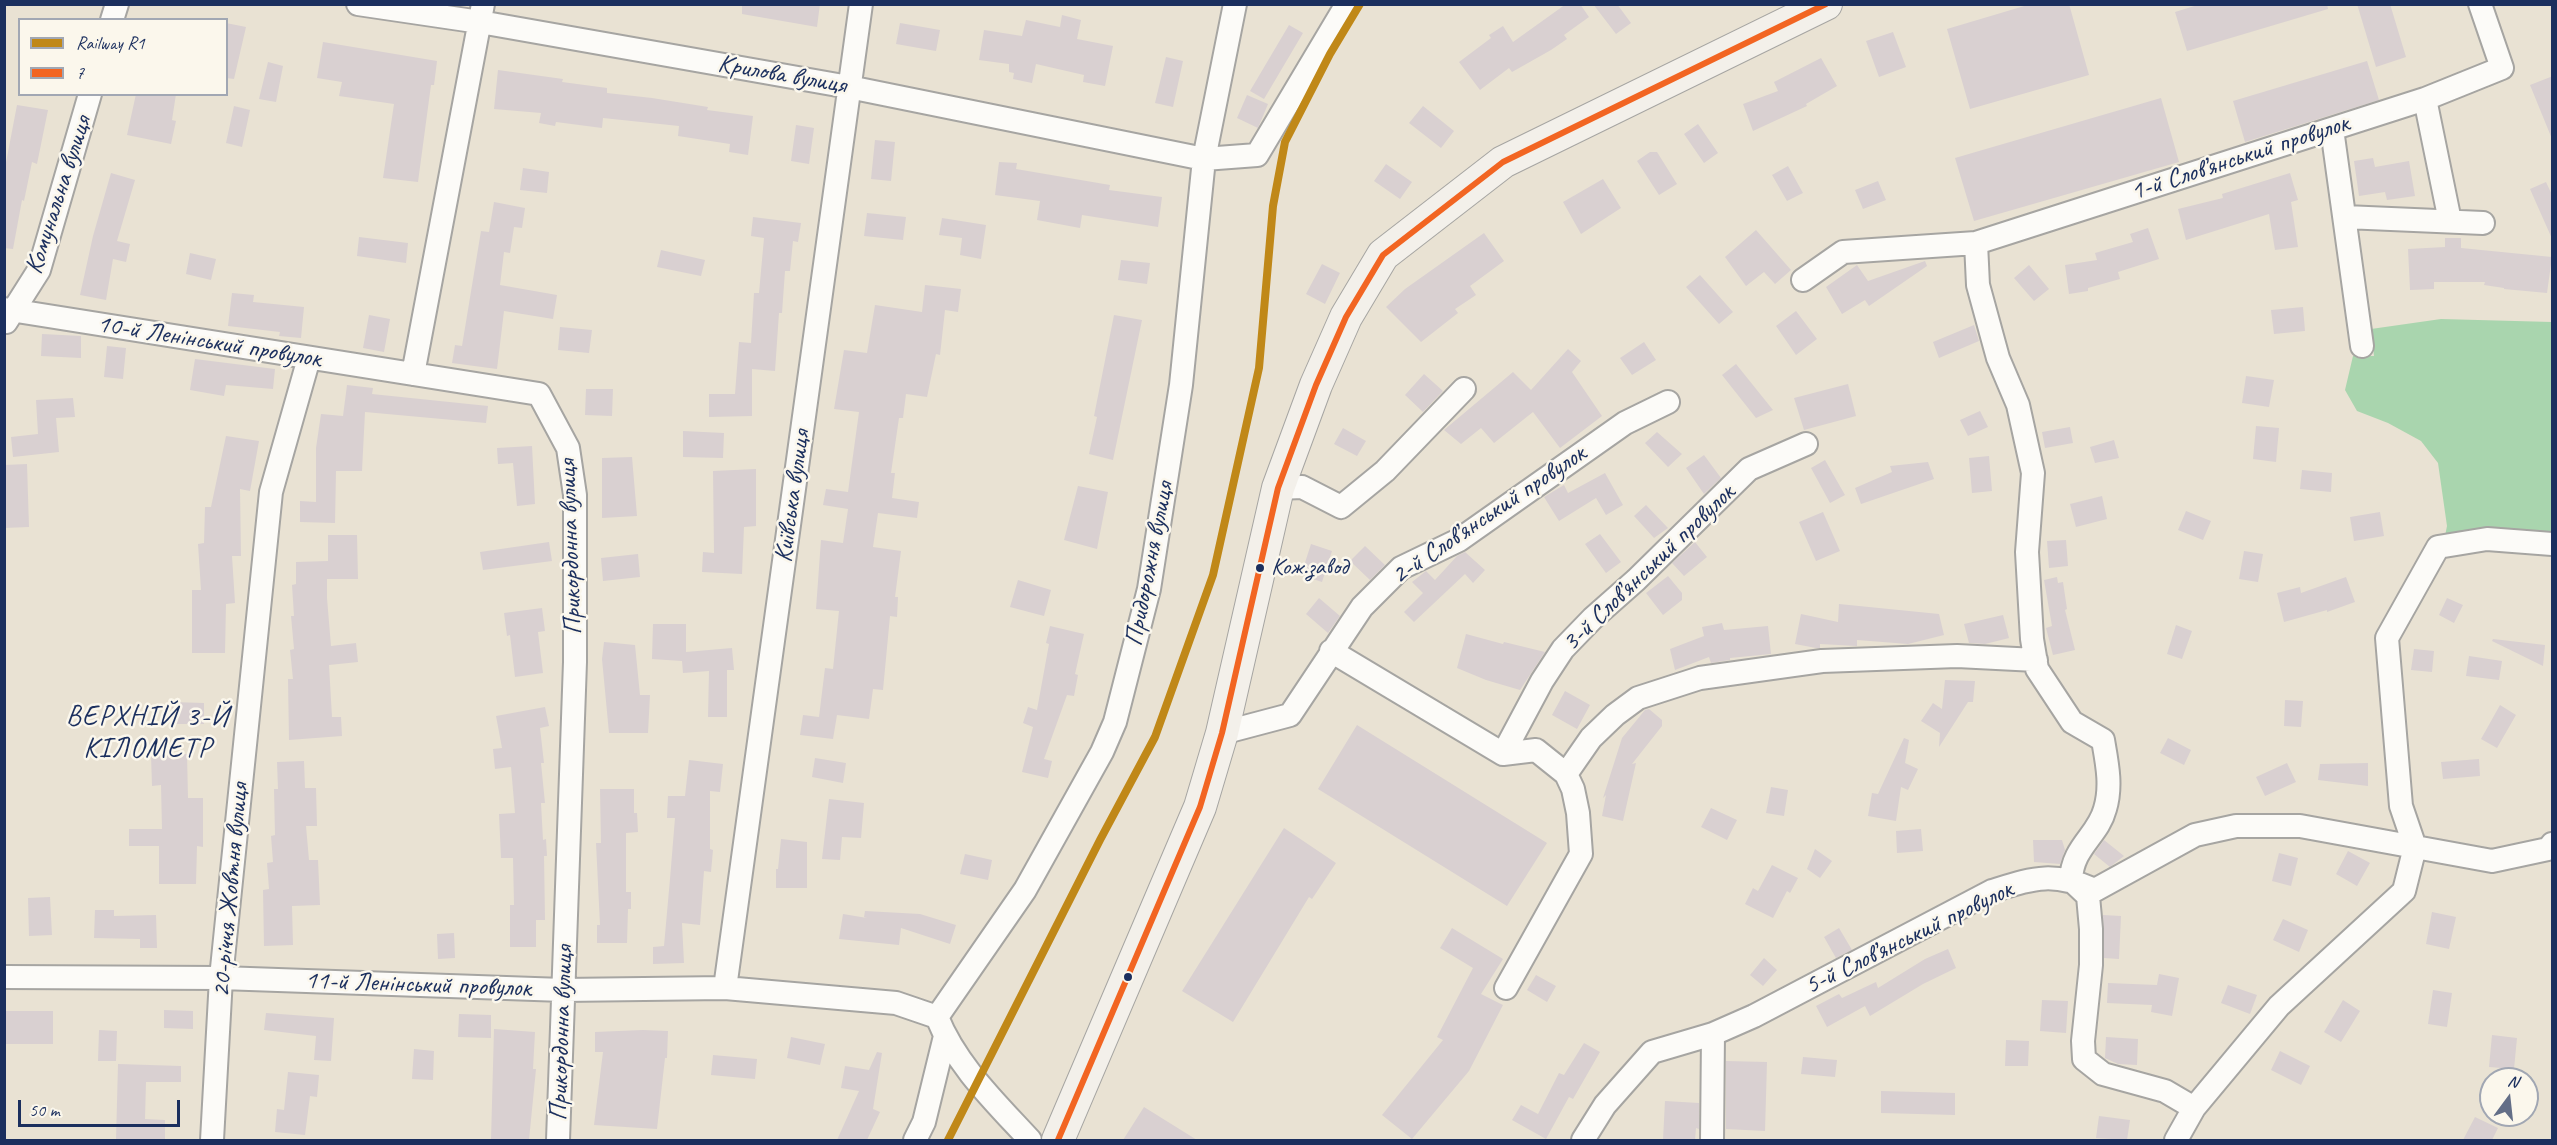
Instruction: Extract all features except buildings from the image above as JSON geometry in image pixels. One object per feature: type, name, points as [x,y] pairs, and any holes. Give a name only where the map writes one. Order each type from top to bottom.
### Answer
[{"type":"street","name":"Крилова вулиця","points":[[358,4],[482,13],[1204,159]]},
{"type":"street","name":"Київська вулиця","points":[[725,988],[861,4]]},
{"type":"street","name":"Придорожня вулиця","points":[[915,1140],[924,1122],[941,1027],[1025,890],[1102,752],[1115,722],[1149,589],[1180,396],[1201,210],[1204,159],[1235,4]]},
{"type":"street","points":[[1204,159],[1257,155],[1347,4]]},
{"type":"street","points":[[1058,1140],[1200,807],[1222,733],[1278,488],[1316,386],[1346,317],[1383,255],[1503,162],[1826,4]]},
{"type":"street","name":"1-й Слов’янський провулок","points":[[1803,280],[1843,252],[1976,243],[2425,99],[2502,68],[2480,4]]},
{"type":"street","points":[[413,374],[482,13]]},
{"type":"street","name":"Комунальна вулиця","points":[[7,315],[39,270],[89,96]]},
{"type":"street","points":[[2425,99],[2450,221]]},
{"type":"street","points":[[2332,129],[2362,346]]},
{"type":"street","points":[[2345,217],[2482,224]]},
{"type":"street","points":[[1976,243],[1978,285],[1998,358],[2018,405],[2033,473],[2027,552],[2032,639],[2037,669],[2073,722],[2103,740],[2109,772],[2105,811],[2071,864],[2071,880],[2088,896],[2091,929],[2091,965],[2083,1041],[2084,1059],[2103,1074],[2165,1090],[2194,1108]]},
{"type":"street","name":"10-й Ленінський провулок","points":[[7,315],[413,374]]},
{"type":"street","name":"20-річчя Жовтня вулиця","points":[[212,1140],[221,978],[271,492],[309,358]]},
{"type":"street","name":"Прикордонна вулиця","points":[[413,374],[540,394],[568,448],[575,495],[575,662],[558,1140]]},
{"type":"street","points":[[1278,488],[1302,487],[1341,507],[1385,471],[1464,389]]},
{"type":"street","name":"2-й Слов’янський провулок","points":[[1222,733],[1290,715],[1362,607],[1401,568],[1459,540],[1625,423],[1668,402]]},
{"type":"street","name":"3-й Слов’янський провулок","points":[[1503,754],[1542,681],[1563,649],[1593,618],[1636,580],[1749,469],[1806,444]]},
{"type":"street","points":[[2176,1140],[2194,1108],[2279,1006],[2404,891],[2415,847],[2401,806],[2387,638],[2438,547],[2487,539],[2553,544]]},
{"type":"street","points":[[1331,651],[1503,754],[1536,750],[1566,774],[1573,789],[1578,813],[1581,854],[1506,988]]},
{"type":"street","points":[[1566,774],[1591,738],[1615,715],[1638,698],[1700,678],[1822,661],[1958,656],[2036,660]]},
{"type":"street","name":"5-й Слов’янський провулок","points":[[1583,1140],[1605,1105],[1652,1052],[1713,1034],[1754,1016],[1992,891],[2034,878],[2071,880],[2095,890],[2195,835],[2236,826],[2300,826],[2415,847]]},
{"type":"street","points":[[2415,847],[2492,861],[2548,849],[2553,844]]},
{"type":"street","name":"11-й Ленінський провулок","points":[[4,977],[221,978],[564,990],[725,988],[896,1003],[941,1027]]},
{"type":"street","points":[[941,1027],[978,1083],[1029,1140]]},
{"type":"street","points":[[1712,1140],[1713,1034]]},
{"type":"green space","points":[[2441,319],[2552,322],[2552,532],[2486,529],[2445,536],[2447,526],[2438,463],[2421,441],[2388,423],[2357,411],[2345,390],[2353,356],[2374,356],[2371,329]]},
{"type":"rail line","name":"R1","points":[[948,1140],[1100,840],[1155,737],[1213,575],[1259,368],[1273,206],[1285,142],[1330,54],[1360,4]]},
{"type":"transit line","name":"7","points":[[1058,1140],[1200,807],[1222,733],[1278,488],[1316,385],[1346,317],[1383,255],[1503,162],[1826,4]]},
{"type":"place","name":"Кож.завод","points":[[1260,568]]},
{"type":"district","name":"ВЕРХНІЙ 3-Й КІЛОМЕТР","points":[[148,734]]}]
